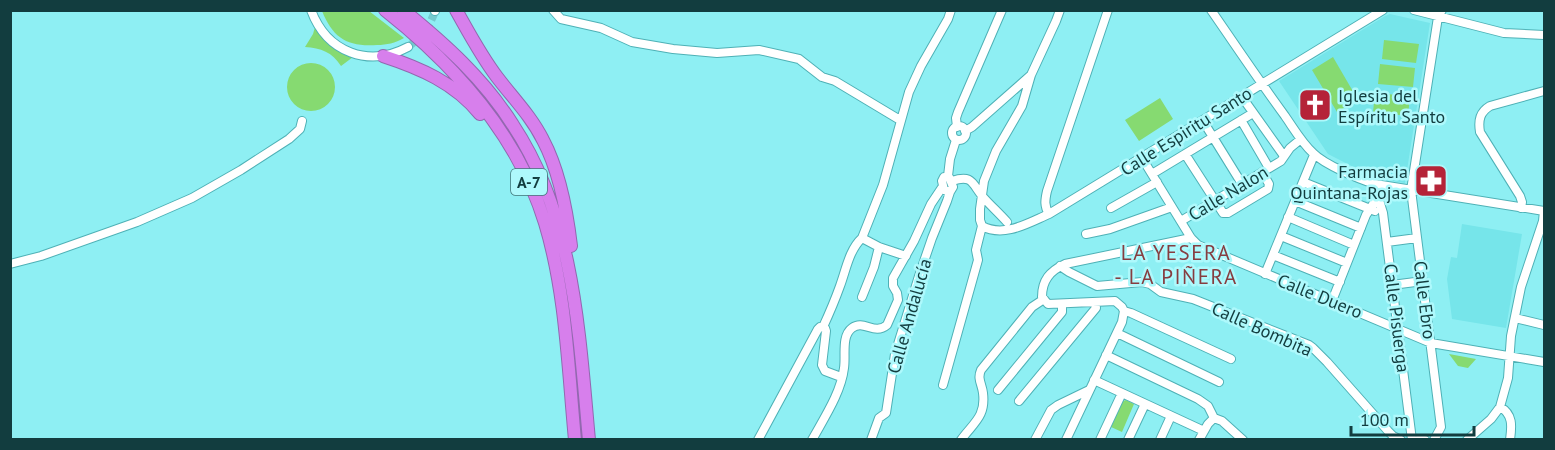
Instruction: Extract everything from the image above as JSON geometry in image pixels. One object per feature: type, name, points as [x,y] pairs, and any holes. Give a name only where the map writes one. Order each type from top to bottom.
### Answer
[{"type":"highway","name":"A-7","points":[[385,10],[432,51],[475,95],[499,127],[532,189],[544,223],[558,286],[575,440]]},
{"type":"highway","name":"A-7","points":[[403,10],[462,61],[513,123],[530,154],[552,204],[560,230],[578,325],[589,440]]},
{"type":"highway","points":[[456,10],[482,56],[530,117],[544,141],[559,184],[571,240],[573,265],[570,277]]},
{"type":"highway","points":[[382,56],[442,80],[467,99],[502,145],[544,223]]},
{"type":"street","points":[[311,10],[319,27],[346,51],[364,56],[382,56],[408,47]]},
{"type":"street","points":[[553,10],[561,19],[601,28],[632,42],[717,53],[759,50],[799,59],[822,77],[836,81],[900,120]]},
{"type":"street","points":[[758,440],[818,329],[823,327],[833,306],[850,255],[856,243],[862,238],[883,185],[900,120],[913,83],[951,10]]},
{"type":"street","points":[[961,129],[956,118],[958,112],[1002,10]]},
{"type":"street","points":[[943,385],[978,260],[976,250],[982,226],[980,220],[984,181],[995,154],[1022,106],[1031,75],[1060,10]]},
{"type":"street","points":[[1049,214],[1045,207],[1047,191],[1108,10]]},
{"type":"street","points":[[1211,10],[1314,155],[1365,181],[1381,186],[1544,211],[1543,221],[1521,287],[1511,336],[1508,378],[1500,407],[1467,440]]},
{"type":"street","name":"Calle Espiritu Santo","points":[[982,226],[989,230],[1013,229],[1049,214],[1383,10]]},
{"type":"street","points":[[1413,10],[1440,14],[1504,33],[1545,35]]},
{"type":"street","name":"Calle Ebro","points":[[1434,440],[1441,427],[1411,190],[1440,14]]},
{"type":"street","points":[[948,184],[950,159],[956,140],[952,133],[972,127],[1031,75]]},
{"type":"street","points":[[1521,208],[1520,196],[1480,132],[1480,117],[1490,106],[1545,92]]},
{"type":"street","points":[[1242,97],[1284,156]]},
{"type":"street","points":[[1111,208],[1185,154],[1253,113]]},
{"type":"street","points":[[1185,154],[1221,212],[1226,213],[1268,189],[1265,170],[1241,120]]},
{"type":"street","points":[[10,264],[41,256],[137,222],[192,198],[289,139],[300,129],[302,121]]},
{"type":"street","points":[[1203,121],[1242,184]]},
{"type":"street","name":"Calle Nalon","points":[[1181,221],[1281,161],[1290,148],[1301,139]]},
{"type":"street","points":[[1265,274],[1314,155]]},
{"type":"street","name":"Calle Duero","points":[[1142,158],[1191,238],[1198,245],[1431,343],[1545,362]]},
{"type":"street","points":[[812,440],[833,401],[844,368],[844,351],[848,332],[859,325],[880,329],[887,325],[898,300],[893,278],[931,204],[948,184],[964,179],[969,180],[1007,222]]},
{"type":"street","points":[[1303,183],[1383,213]]},
{"type":"street","name":"Calle Andalucía","points":[[871,440],[879,418],[886,413],[895,354],[922,266],[947,201],[948,184]]},
{"type":"street","points":[[1332,301],[1361,228],[1378,197],[1381,186]]},
{"type":"street","name":"Calle Pisuerga","points":[[1378,197],[1383,213],[1412,440]]},
{"type":"street","points":[[1295,201],[1361,228]]},
{"type":"street","points":[[1086,234],[1110,229],[1172,207]]},
{"type":"street","points":[[1288,217],[1354,245]]},
{"type":"street","points":[[1281,236],[1347,263]]},
{"type":"street","points":[[862,238],[879,248],[906,256]]},
{"type":"street","points":[[1191,238],[1060,266],[1045,280],[1042,292],[1044,299],[1050,305],[1115,301],[1124,311],[1231,359]]},
{"type":"street","points":[[1387,242],[1417,238]]},
{"type":"street","points":[[862,297],[879,248]]},
{"type":"street","points":[[1273,255],[1340,282]]},
{"type":"street","name":"Calle Bombita","points":[[1060,266],[1097,286],[1142,282],[1150,284],[1161,292],[1193,299],[1309,345],[1393,436],[1401,440]]},
{"type":"street","points":[[1392,285],[1423,281]]},
{"type":"street","points":[[962,440],[978,421],[982,411],[983,391],[978,378],[981,370],[1032,307],[1044,299]]},
{"type":"street","points":[[1019,401],[1096,308],[1095,302]]},
{"type":"street","points":[[998,390],[1062,312],[1062,304]]},
{"type":"street","points":[[1066,440],[1122,322],[1124,311]]},
{"type":"street","points":[[1515,318],[1545,325]]},
{"type":"street","points":[[823,327],[826,332],[822,365],[825,370],[841,377]]},
{"type":"street","points":[[1117,333],[1219,382]]},
{"type":"street","points":[[1106,355],[1198,399],[1208,406],[1214,418],[1222,421],[1243,440]]},
{"type":"street","points":[[1094,380],[1171,416],[1201,435],[1214,418]]},
{"type":"street","points":[[1035,440],[1051,410],[1090,390]]},
{"type":"street","points":[[1101,440],[1122,393]]},
{"type":"street","points":[[1128,440],[1145,404]]},
{"type":"street","points":[[1500,407],[1508,413],[1511,420],[1510,440]]},
{"type":"street","points":[[1160,440],[1171,416]]},
{"type":"street","points":[[1417,440],[1425,440]]},
{"type":"shaded area","points":[[1390,14],[1430,23],[1405,183],[1375,178],[1328,154],[1279,81]]},
{"type":"shaded area","points":[[1462,224],[1522,234],[1506,328],[1452,319],[1447,279],[1451,257],[1457,258]]},
{"type":"green space","points":[[322,11],[369,11],[404,38],[381,45],[349,42],[336,34]]},
{"type":"green space","points":[[315,27],[332,45],[353,57],[341,66],[334,57],[326,52],[305,47]]},
{"type":"green space","points":[[1384,40],[1419,44],[1416,63],[1382,59]]},
{"type":"green space","points":[[1333,57],[1358,100],[1337,112],[1312,70]]},
{"type":"green space","points":[[306,63],[316,63],[328,70],[335,82],[335,92],[328,104],[316,111],[306,111],[291,100],[287,92],[287,82],[298,67]]},
{"type":"green space","points":[[1380,64],[1415,68],[1413,87],[1378,84]]},
{"type":"green space","points":[[1375,93],[1410,96],[1408,116],[1373,112]]},
{"type":"green space","points":[[1160,98],[1173,119],[1139,141],[1125,120]]},
{"type":"green space","points":[[1449,354],[1476,359],[1468,368],[1458,366]]},
{"type":"green space","points":[[1123,401],[1134,404],[1122,432],[1111,427]]},
{"type":"tunnel","points":[[408,47],[424,31],[435,11]]},
{"type":"place","name":"Iglesia del Espíritu Santo","points":[[1315,105]]},
{"type":"place","name":"Farmacia Quintana-Rojas","points":[[1431,181]]},
{"type":"district","name":"LA YESERA - LA PIÑERA","points":[[1176,264]]}]
